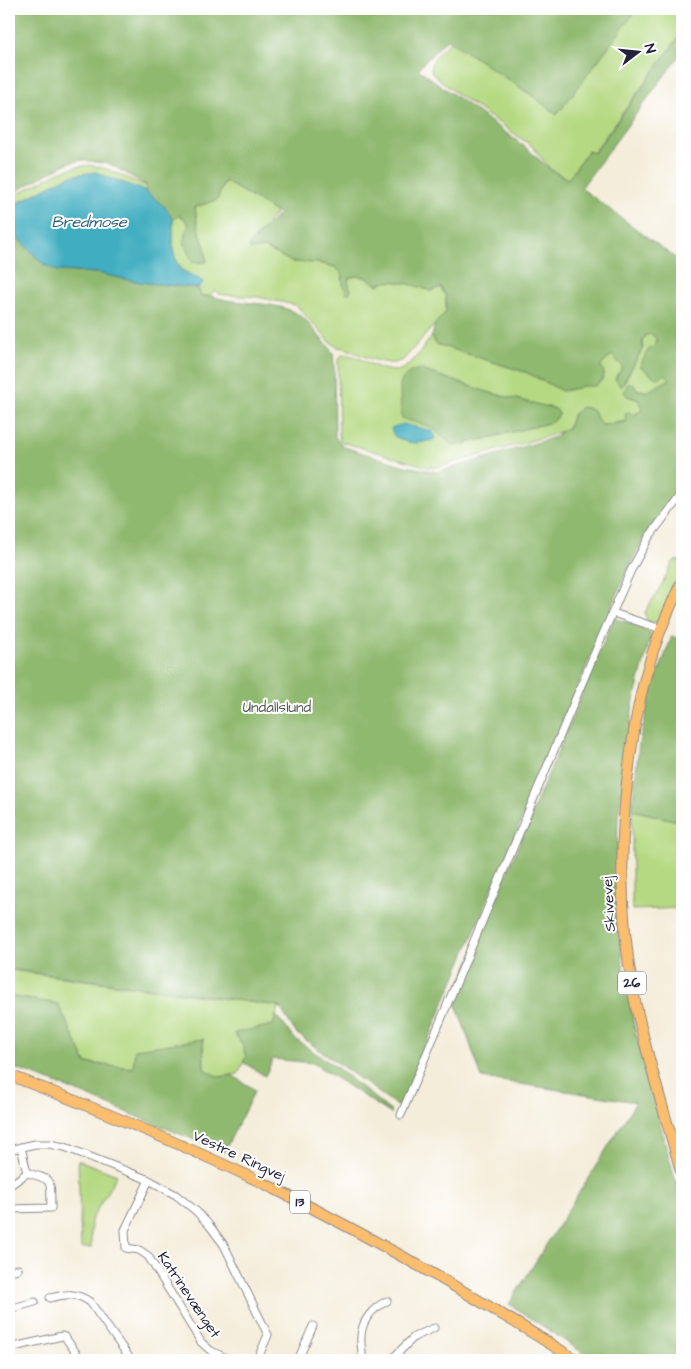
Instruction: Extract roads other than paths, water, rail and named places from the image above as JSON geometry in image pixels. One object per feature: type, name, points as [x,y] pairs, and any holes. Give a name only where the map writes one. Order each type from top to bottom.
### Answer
[{"type":"main road","name":"Skivevej","points":[[682,581],[655,645],[643,688],[634,729],[626,784],[621,847],[626,940],[638,1015],[682,1176]]},
{"type":"main road","name":"Vestre Ringvej","points":[[9,1075],[160,1136],[272,1188],[424,1268],[503,1314],[576,1360]]},
{"type":"street","points":[[401,1114],[593,657],[632,570],[649,536],[682,494]]},
{"type":"street","points":[[613,613],[662,629]]},
{"type":"street","points":[[9,1150],[35,1144],[65,1147],[149,1180],[176,1195],[196,1211],[224,1246],[268,1335],[257,1360]]},
{"type":"street","points":[[21,1147],[27,1172]]},
{"type":"street","points":[[9,1186],[27,1172]]},
{"type":"street","points":[[9,1209],[51,1208],[50,1184],[46,1178],[27,1172]]},
{"type":"street","name":"Katrinevænget","points":[[149,1180],[125,1230],[126,1248],[139,1250],[148,1256],[201,1342],[212,1352],[230,1360]]},
{"type":"street","points":[[9,1271],[18,1269]]},
{"type":"street","points":[[50,1298],[62,1295],[76,1295],[90,1302],[131,1360]]},
{"type":"street","points":[[9,1309],[35,1302]]},
{"type":"street","points":[[362,1360],[361,1336],[363,1326],[368,1315],[377,1306],[387,1302]]},
{"type":"street","points":[[298,1360],[313,1326]]},
{"type":"street","points":[[391,1360],[414,1337],[434,1328]]},
{"type":"street","points":[[9,1348],[62,1336],[65,1337],[81,1360]]},
{"type":"water","name":"Bredmose","points":[[95,172],[145,191],[166,208],[173,220],[173,250],[177,263],[183,271],[202,281],[203,283],[198,288],[139,282],[97,273],[57,271],[43,264],[9,231],[9,209],[14,205],[65,178]]},
{"type":"water","points":[[403,424],[432,431],[435,435],[434,440],[413,443],[394,436],[391,428]]},
{"type":"park label","name":"Undallslund","points":[[277,707]]}]
